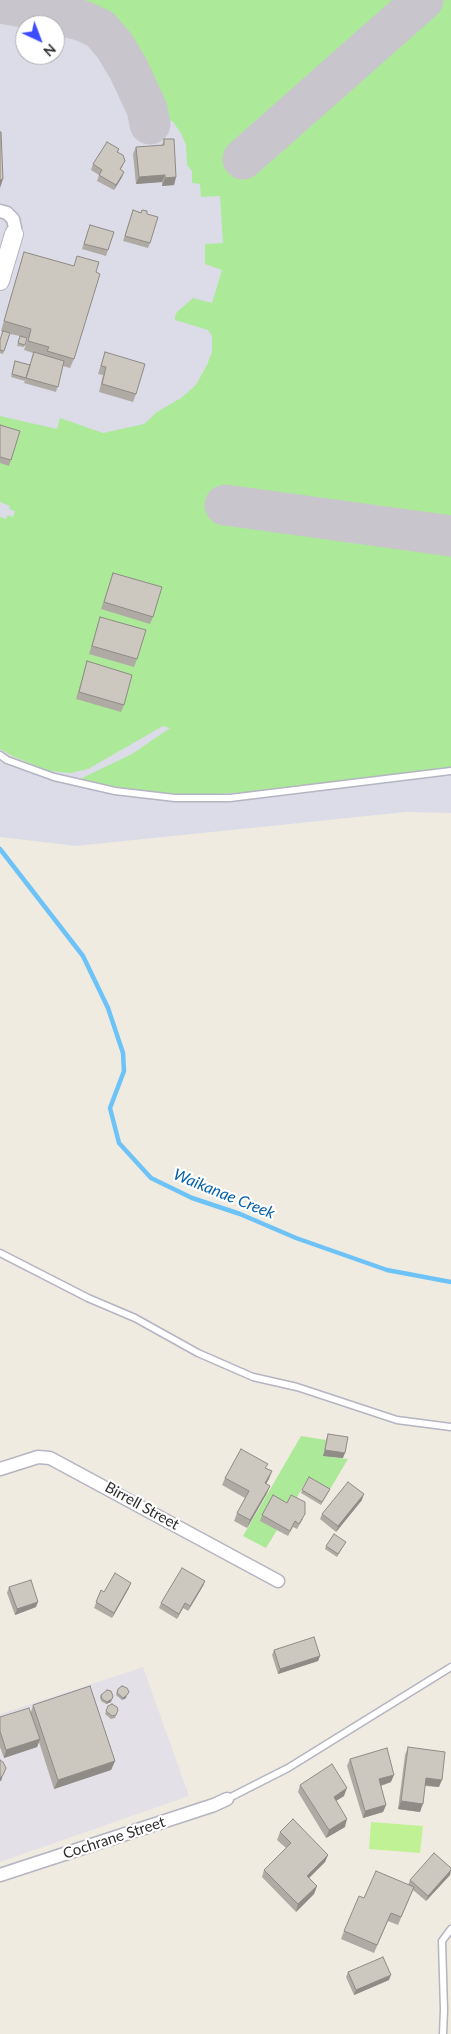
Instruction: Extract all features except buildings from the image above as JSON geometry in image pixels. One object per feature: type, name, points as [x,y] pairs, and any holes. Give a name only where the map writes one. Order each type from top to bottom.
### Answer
[{"type":"street","points":[[0,211],[7,213],[13,220],[15,228],[0,281]]},
{"type":"street","name":"Birrell Street","points":[[0,1470],[38,1457],[50,1458],[278,1581]]},
{"type":"street","name":"Cochrane Street","points":[[0,1875],[214,1805],[227,1799]]},
{"type":"lane","points":[[0,756],[54,777],[115,791],[175,798],[230,798],[451,772]]},
{"type":"lane","points":[[0,1253],[88,1298],[135,1318],[198,1353],[253,1376],[296,1387],[397,1420],[451,1427]]},
{"type":"lane","points":[[227,1799],[288,1768],[451,1667]]},
{"type":"lane","points":[[443,2034],[442,1942],[451,1929]]},
{"type":"shaded area","points":[[0,0],[451,0],[451,813],[406,812],[76,846],[0,837]]},
{"type":"shaded area","points":[[143,1667],[189,1796],[0,1862],[0,1714]]},
{"type":"green space","points":[[11,0],[451,0],[451,768],[250,792],[202,795],[157,793],[80,779],[132,754],[170,728],[163,726],[88,769],[70,773],[49,771],[0,749],[0,517],[6,519],[8,515],[13,517],[15,511],[9,509],[10,506],[0,502],[0,416],[57,429],[60,418],[103,433],[144,424],[157,412],[181,398],[196,385],[207,365],[212,352],[212,336],[208,330],[175,320],[175,316],[193,298],[212,303],[222,270],[205,264],[205,244],[223,243],[220,196],[201,197],[200,184],[192,183],[192,171],[187,165],[186,145],[181,133],[173,122],[161,115],[148,96],[121,45],[106,28],[90,19],[64,10]]},
{"type":"green space","points":[[301,1436],[326,1440],[323,1456],[348,1459],[329,1491],[308,1479],[266,1548],[243,1536]]},
{"type":"green space","points":[[371,1822],[423,1826],[420,1853],[369,1849]]},
{"type":"waterway","name":"Waikanae Creek","points":[[0,849],[83,956],[108,1008],[123,1053],[124,1071],[110,1108],[119,1143],[151,1178],[192,1198],[240,1214],[296,1238],[387,1270],[451,1282]]},
{"type":"taxiway","points":[[243,159],[423,0]]},
{"type":"taxiway","points":[[0,3],[41,10],[83,21],[100,29],[114,45],[128,68],[147,109],[150,124]]},
{"type":"taxiway","points":[[225,505],[451,536]]}]
